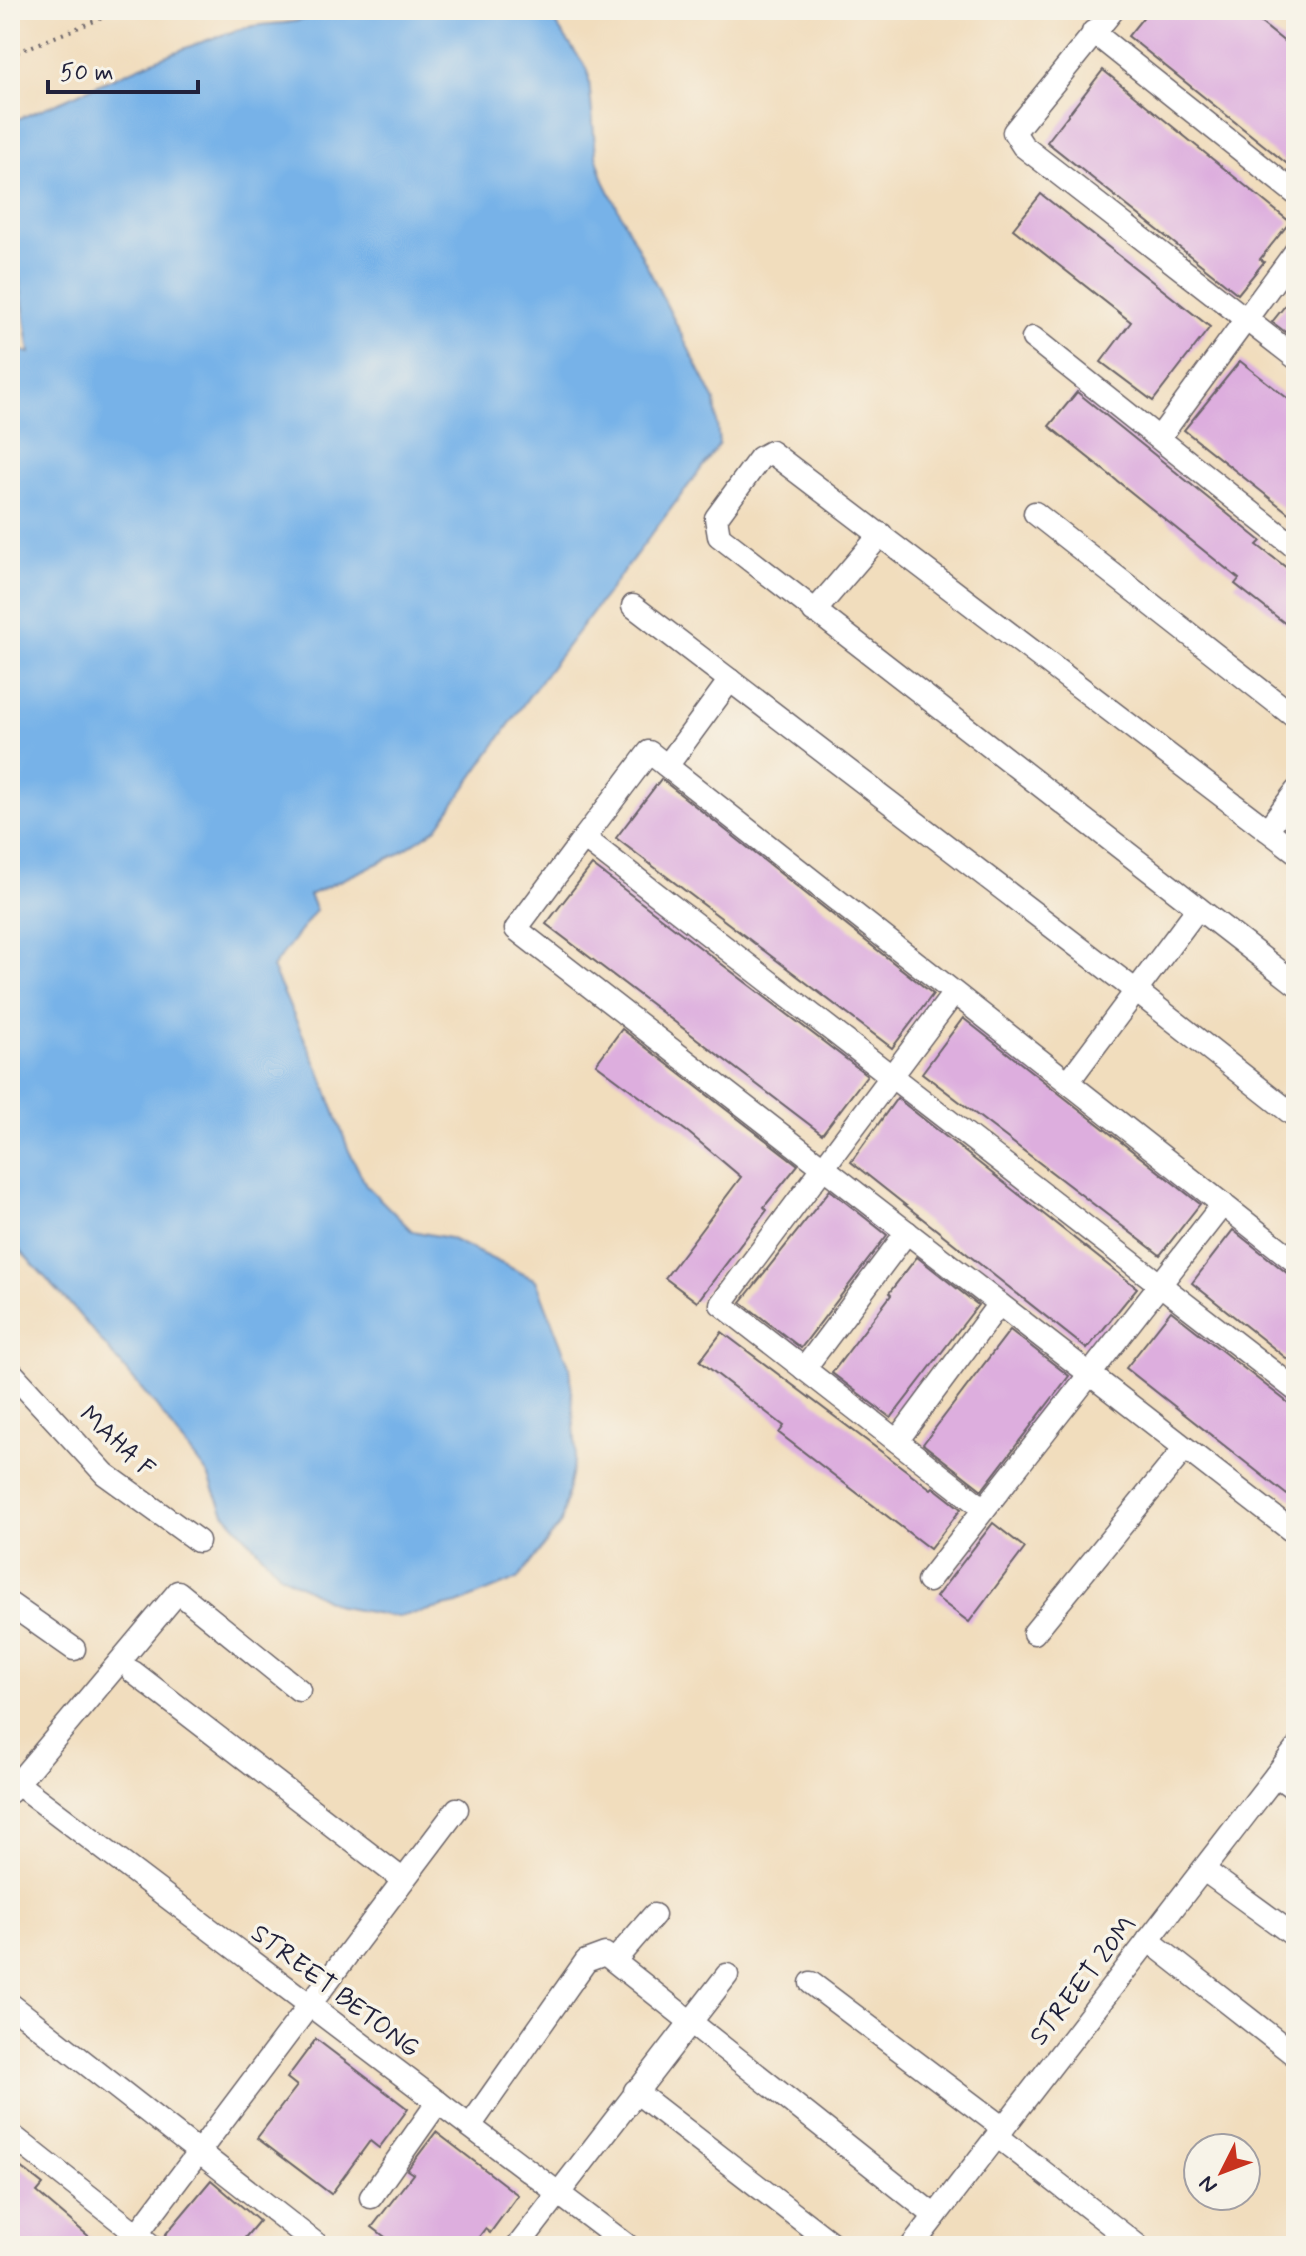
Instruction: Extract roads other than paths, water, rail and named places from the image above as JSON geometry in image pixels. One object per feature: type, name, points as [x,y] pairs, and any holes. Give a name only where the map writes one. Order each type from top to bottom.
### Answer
[{"type":"street","points":[[1113,10],[1014,132],[1023,146],[1296,358]]},
{"type":"street","points":[[1093,32],[1296,194]]},
{"type":"street","points":[[1159,438],[1296,251]]},
{"type":"street","points":[[1033,338],[1296,548]]},
{"type":"street","points":[[1296,852],[771,452],[760,458],[716,518],[719,536],[1296,984]]},
{"type":"street","points":[[1035,513],[1296,718]]},
{"type":"street","points":[[814,612],[881,534]]},
{"type":"street","points":[[633,606],[1296,1117]]},
{"type":"street","points":[[667,766],[730,680]]},
{"type":"street","points":[[1296,1262],[649,752],[516,929],[1296,1534]]},
{"type":"street","points":[[1267,830],[1296,791]]},
{"type":"street","points":[[584,838],[1296,1390]]},
{"type":"street","points":[[1068,1082],[1198,908]]},
{"type":"street","points":[[954,993],[721,1304],[984,1509]]},
{"type":"street","points":[[928,1581],[1223,1204]]},
{"type":"street","points":[[804,1369],[907,1232]]},
{"type":"street","points":[[897,1441],[999,1304]]},
{"type":"street","name":"MAHA F","points":[[10,1371],[105,1474],[198,1541]]},
{"type":"street","points":[[1034,1633],[1185,1448]]},
{"type":"street","points":[[12,1784],[178,1592],[299,1690]]},
{"type":"street","points":[[10,1604],[74,1649]]},
{"type":"street","points":[[133,1672],[403,1880]]},
{"type":"street","name":"STREET 20M","points":[[912,2246],[1296,1749]]},
{"type":"street","points":[[1276,1775],[1296,1790]]},
{"type":"street","name":"STREET BETONG","points":[[12,1784],[628,2246]]},
{"type":"street","points":[[10,2134],[139,2242],[199,2154],[457,1809]]},
{"type":"street","points":[[1204,1870],[1296,1937]]},
{"type":"street","points":[[615,1960],[654,1915]]},
{"type":"street","points":[[1148,1940],[1296,2056]]},
{"type":"street","points":[[470,2126],[586,1961],[605,1954],[935,2216]]},
{"type":"street","points":[[518,2246],[727,1975]]},
{"type":"street","points":[[811,1983],[1138,2246]]},
{"type":"street","points":[[10,2004],[319,2246]]},
{"type":"street","points":[[635,2091],[835,2246]]},
{"type":"street","points":[[371,2197],[438,2102]]},
{"type":"water","points":[[322,10],[546,10],[588,70],[596,155],[604,181],[715,401],[719,445],[527,699],[437,828],[398,854],[309,895],[316,910],[272,968],[322,1077],[349,1151],[366,1185],[412,1231],[449,1238],[536,1280],[570,1368],[576,1452],[561,1523],[518,1579],[457,1604],[398,1617],[340,1607],[281,1575],[224,1513],[208,1475],[156,1406],[70,1304],[10,1240],[10,348],[30,353],[10,234],[10,122],[215,37],[245,28],[302,20]]}]
